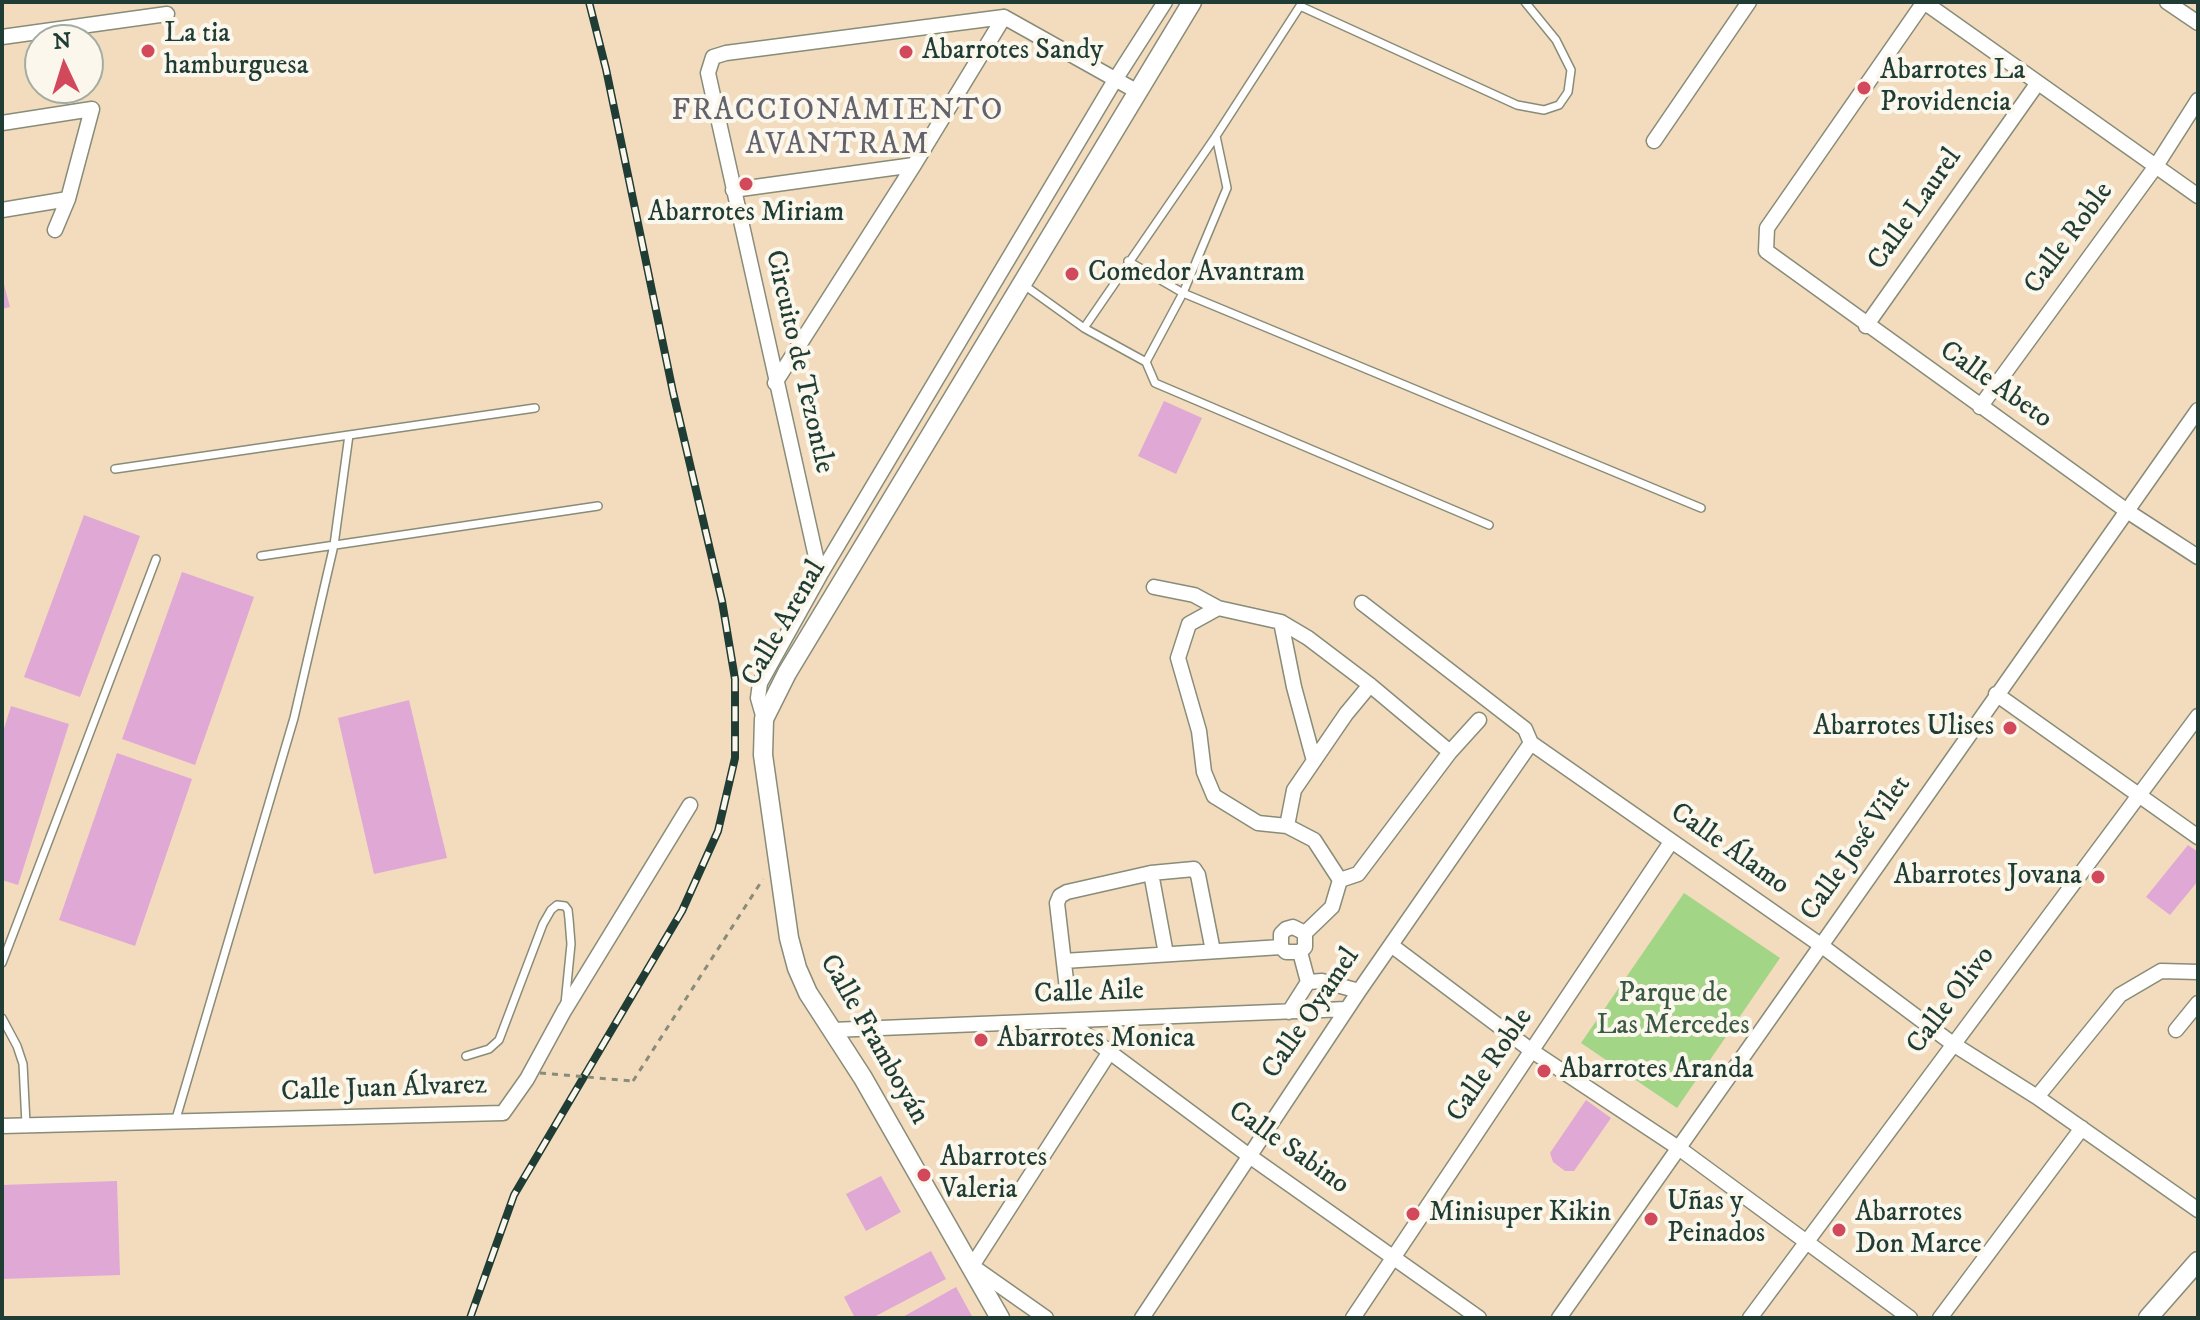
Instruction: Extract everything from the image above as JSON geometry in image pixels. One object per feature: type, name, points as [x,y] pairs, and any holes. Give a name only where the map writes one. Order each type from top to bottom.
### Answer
[{"type":"street","name":"Calle Arenal","points":[[764,719],[758,698],[760,683],[820,575],[1115,80],[1165,2]]},
{"type":"street","name":"Calle Arenal","points":[[764,719],[787,673],[1192,2]]},
{"type":"street","points":[[1654,141],[1749,2]]},
{"type":"street","points":[[1924,2],[2198,196]]},
{"type":"street","name":"Calle Abeto","points":[[1924,2],[1767,228],[1766,251],[1980,407],[2198,557]]},
{"type":"street","points":[[2167,2],[2198,23]]},
{"type":"street","points":[[2,37],[167,14]]},
{"type":"street","points":[[775,383],[1004,17],[1138,92]]},
{"type":"street","name":"Circuito de Tezontle","points":[[820,575],[708,73],[713,57],[1004,17]]},
{"type":"street","name":"Calle Laurel","points":[[1866,326],[2037,84]]},
{"type":"street","name":"Calle Roble","points":[[1980,407],[2156,166],[2198,100]]},
{"type":"street","points":[[2,123],[92,109],[68,199],[55,230]]},
{"type":"street","points":[[733,190],[914,165]]},
{"type":"street","points":[[2,210],[68,199]]},
{"type":"street","name":"Calle José Vilet","points":[[1559,1318],[2198,410]]},
{"type":"street","points":[[1154,587],[1194,595],[1218,608],[1281,622],[1308,638],[1370,685],[1450,752]]},
{"type":"street","name":"Calle Álamo","points":[[1362,603],[1525,729],[1531,743],[1822,946],[1953,1044],[2037,1097],[2198,1210]]},
{"type":"street","points":[[1218,608],[1189,624],[1178,658],[1199,731],[1204,772],[1214,796],[1258,823],[1287,826],[1314,840],[1340,880],[1332,907],[1305,933],[1305,947],[1300,952],[1286,952],[1281,947],[1281,934],[1286,929],[1293,927],[1305,933]]},
{"type":"street","points":[[1281,622],[1314,761]]},
{"type":"street","points":[[1287,826],[1294,790],[1346,714],[1370,685]]},
{"type":"street","points":[[1996,694],[2198,837]]},
{"type":"street","name":"Calle Olivo","points":[[1750,1318],[2198,716]]},
{"type":"street","name":"Calle Framboyán","points":[[764,719],[763,755],[789,938],[797,968],[808,993],[1000,1318]]},
{"type":"street","points":[[1340,880],[1358,874],[1450,752],[1479,720]]},
{"type":"street","name":"Calle Oyamel","points":[[1142,1318],[1248,1155],[1531,743]]},
{"type":"street","name":"Calle Juan Álvarez","points":[[2,1126],[503,1113],[527,1079],[564,1011],[690,805]]},
{"type":"street","name":"Calle Roble","points":[[1353,1318],[1671,842]]},
{"type":"street","points":[[1067,989],[1057,903],[1060,896],[1151,873],[1194,869],[1198,875],[1213,951]]},
{"type":"street","points":[[1151,873],[1166,954]]},
{"type":"street","points":[[1391,945],[1532,1051],[1680,1149],[1910,1318]]},
{"type":"street","points":[[1064,961],[1281,947]]},
{"type":"street","points":[[1289,1012],[1308,982],[1300,952]]},
{"type":"street","points":[[2037,1097],[2120,995],[2161,971],[2198,972]]},
{"type":"street","points":[[1308,982],[1322,981],[1359,991]]},
{"type":"street","points":[[2176,1030],[2198,1003]]},
{"type":"street","name":"Calle Aile","points":[[832,1030],[1347,1009]]},
{"type":"street","name":"Calle Sabino","points":[[1068,1021],[1248,1155],[1479,1318]]},
{"type":"street","points":[[1046,1318],[972,1266],[1109,1053]]},
{"type":"street","points":[[1940,1318],[2082,1128]]},
{"type":"street","points":[[2148,1318],[2198,1261]]},
{"type":"lane","points":[[1084,328],[1216,136],[1301,4],[1517,105],[1544,110],[1559,105],[1568,92],[1571,70],[1556,40],[1525,2]]},
{"type":"lane","points":[[1146,362],[1183,293],[1227,188],[1216,136]]},
{"type":"lane","points":[[1128,261],[1183,293],[1701,508]]},
{"type":"lane","points":[[1022,284],[1084,328],[1146,362],[1155,383],[1489,525]]},
{"type":"lane","points":[[115,469],[535,408]]},
{"type":"lane","points":[[175,1122],[294,718],[334,545],[349,435]]},
{"type":"lane","points":[[261,556],[598,506]]},
{"type":"lane","points":[[2,963],[156,559]]},
{"type":"lane","points":[[466,1056],[489,1049],[499,1040],[543,924],[557,905],[565,906],[568,910],[571,944],[564,1011]]},
{"type":"lane","points":[[2,1018],[23,1064],[26,1124]]},
{"type":"path","points":[[540,1073],[633,1081],[764,877],[780,875]]},
{"type":"green space","name":"Parque de Las Mercedes","points":[[1684,893],[1780,958],[1677,1108],[1581,1043]]},
{"type":"building","points":[[2,277],[10,307],[2,309]]},
{"type":"building","points":[[1164,401],[1202,418],[1176,474],[1138,456]]},
{"type":"building","points":[[84,515],[140,536],[80,697],[24,677]]},
{"type":"building","points":[[182,572],[254,597],[195,765],[122,739]]},
{"type":"building","points":[[409,700],[447,858],[374,874],[338,718]]},
{"type":"building","points":[[11,706],[69,724],[18,885],[2,880],[2,735]]},
{"type":"building","points":[[117,753],[192,779],[135,946],[59,920]]},
{"type":"building","points":[[2188,845],[2198,852],[2198,881],[2170,915],[2146,897]]},
{"type":"building","points":[[1586,1100],[1611,1118],[1574,1171],[1565,1171],[1553,1162],[1550,1153]]},
{"type":"building","points":[[881,1176],[901,1212],[866,1231],[846,1194]]},
{"type":"building","points":[[117,1181],[120,1275],[2,1279],[2,1185]]},
{"type":"building","points":[[931,1251],[946,1279],[872,1318],[855,1318],[844,1297]]},
{"type":"building","points":[[956,1287],[973,1318],[901,1318]]},
{"type":"railway","points":[[470,1318],[514,1195],[682,911],[718,831],[735,758],[735,679],[722,601],[673,392],[606,69],[589,2]]},
{"type":"place","name":"La tia hamburguesa","points":[[148,51]]},
{"type":"place","name":"Abarrotes Sandy","points":[[906,52]]},
{"type":"place","name":"Abarrotes La Providencia","points":[[1864,88]]},
{"type":"place","name":"Abarrotes Miriam","points":[[746,184]]},
{"type":"place","name":"Comedor Avantram","points":[[1072,274]]},
{"type":"place","name":"Abarrotes Ulises","points":[[2010,728]]},
{"type":"place","name":"Abarrotes Jovana","points":[[2098,877]]},
{"type":"place","name":"Abarrotes Monica","points":[[981,1040]]},
{"type":"place","name":"Abarrotes Aranda","points":[[1544,1071]]},
{"type":"place","name":"Abarrotes Valeria","points":[[924,1175]]},
{"type":"place","name":"Minisuper Kikin","points":[[1413,1214]]},
{"type":"place","name":"Uñas y Peinados","points":[[1651,1219]]},
{"type":"place","name":"Abarrotes Don Marce","points":[[1839,1230]]},
{"type":"district","name":"FRACCIONAMIENTO AVANTRAM","points":[[838,130]]}]
